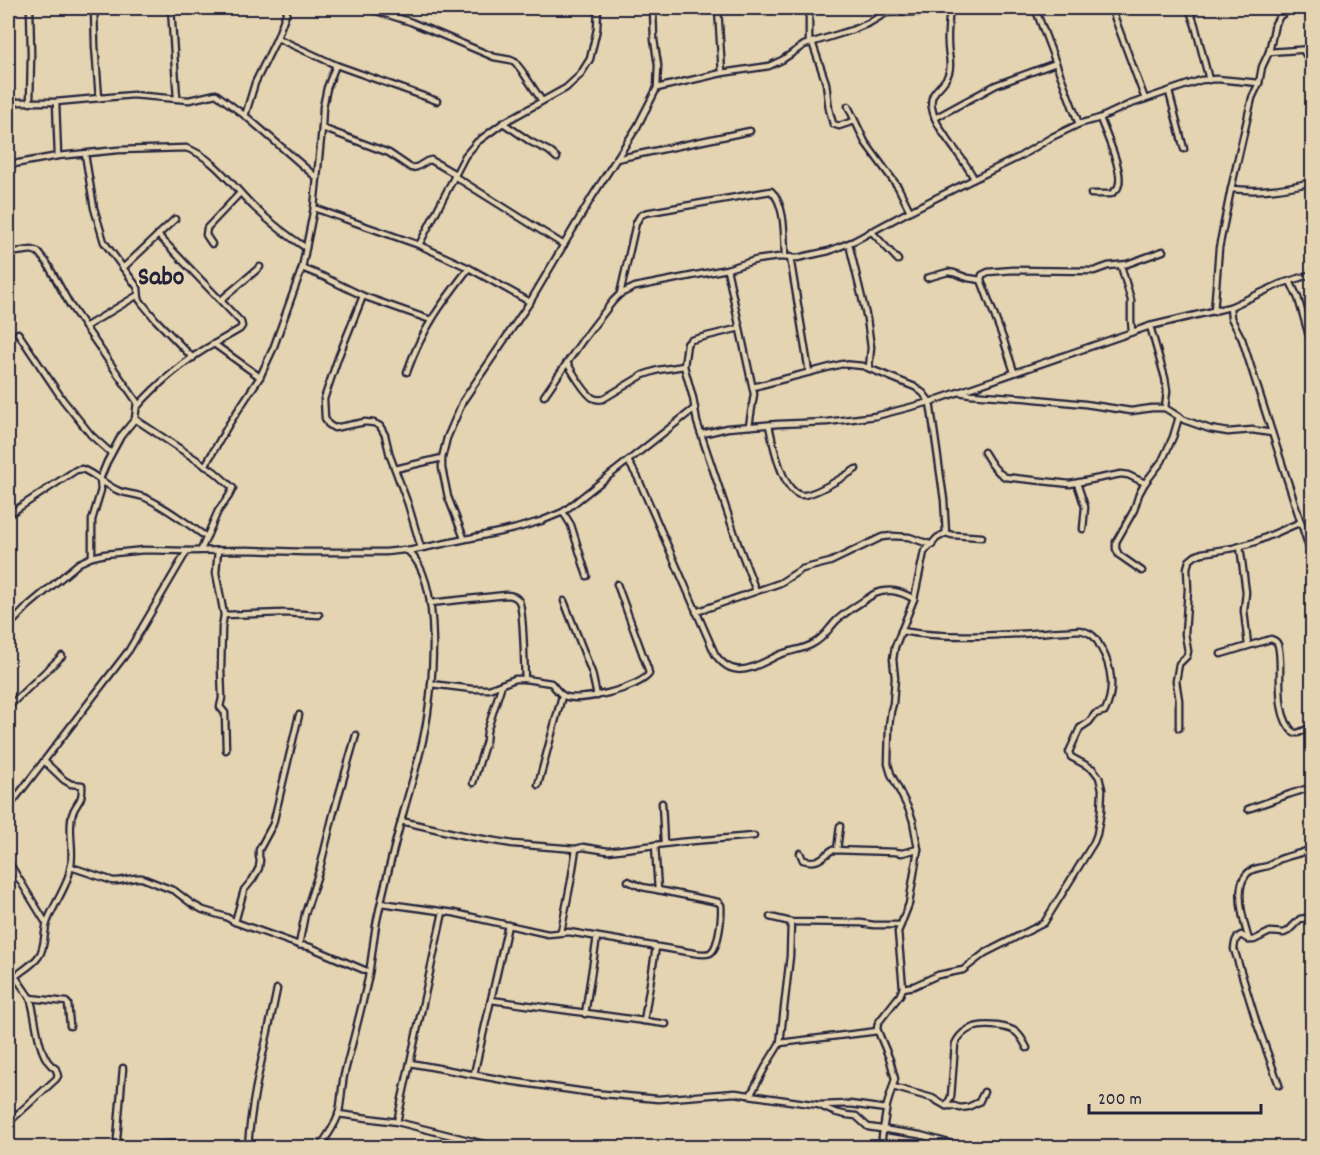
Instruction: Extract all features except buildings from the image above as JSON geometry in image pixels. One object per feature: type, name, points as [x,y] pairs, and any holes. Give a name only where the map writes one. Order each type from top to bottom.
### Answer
[{"type":"street","points":[[30,8],[30,103]]},
{"type":"street","points":[[94,8],[99,98]]},
{"type":"street","points":[[171,8],[177,98]]},
{"type":"street","points":[[245,116],[255,83],[277,38],[288,8]]},
{"type":"street","points":[[367,8],[411,22],[494,57],[512,60],[542,101]]},
{"type":"street","points":[[419,245],[465,156],[477,142],[503,123],[566,88],[580,75],[590,59],[597,29],[598,8]]},
{"type":"street","points":[[464,538],[448,497],[442,468],[447,438],[463,401],[530,302],[637,128],[657,88],[658,65],[654,40],[653,8]]},
{"type":"street","points":[[718,8],[722,73]]},
{"type":"street","points":[[807,8],[810,43],[826,83],[833,124],[839,126],[854,121]]},
{"type":"street","points":[[1035,8],[1079,124]]},
{"type":"street","points":[[1112,8],[1145,99]]},
{"type":"street","points":[[1189,8],[1209,80]]},
{"type":"street","points":[[1217,311],[1219,248],[1252,98],[1269,52],[1275,24],[1280,16],[1292,8]]},
{"type":"street","points":[[657,88],[722,73],[769,66],[810,43],[852,30],[886,13],[950,9],[948,47],[950,67],[946,80],[933,93],[932,108],[935,118],[969,168],[974,180]]},
{"type":"street","points":[[277,38],[336,65],[437,101]]},
{"type":"street","points":[[1269,52],[1312,49]]},
{"type":"street","points":[[1303,50],[1312,65]]},
{"type":"street","points":[[935,118],[996,85],[1056,63]]},
{"type":"street","points":[[205,466],[260,377],[273,349],[302,268],[314,208],[323,107],[336,65]]},
{"type":"street","points":[[543,396],[582,341],[620,294],[635,287],[727,269],[756,260],[810,256],[829,252],[1019,157],[1079,124],[1201,80],[1217,79],[1259,83]]},
{"type":"street","points":[[1169,92],[1184,150]]},
{"type":"street","points":[[8,102],[56,102],[133,94],[189,100],[216,94],[317,178]]},
{"type":"street","points":[[56,102],[58,156]]},
{"type":"street","points":[[848,106],[864,142],[897,187],[910,211]]},
{"type":"street","points":[[1091,194],[1111,194],[1118,189],[1120,180],[1100,118]]},
{"type":"street","points":[[503,123],[557,158]]},
{"type":"street","points":[[322,128],[389,153],[411,168],[430,160],[564,245]]},
{"type":"street","points":[[616,159],[750,131]]},
{"type":"street","points":[[8,165],[58,156],[118,150],[190,149],[218,169],[270,221],[306,248]]},
{"type":"street","points":[[85,154],[94,208],[104,242],[138,288],[139,299],[193,358]]},
{"type":"street","points":[[1231,189],[1264,191],[1312,182]]},
{"type":"street","points":[[620,294],[636,223],[640,216],[645,213],[771,191],[777,197],[784,224],[809,372]]},
{"type":"street","points":[[212,244],[206,235],[207,228],[240,193]]},
{"type":"street","points":[[314,208],[419,245],[470,268],[530,302]]},
{"type":"street","points":[[123,268],[175,219]]},
{"type":"street","points":[[871,231],[898,260]]},
{"type":"street","points":[[136,408],[152,390],[193,358],[242,326],[239,318],[158,235]]},
{"type":"street","points":[[849,244],[860,286],[871,347],[868,368]]},
{"type":"street","points":[[8,253],[32,250],[38,252],[47,263],[59,288],[135,398],[135,419],[111,453],[100,479],[99,496],[92,520],[92,557]]},
{"type":"street","points":[[1014,372],[981,280],[982,275],[988,272],[1013,270],[1091,272],[1108,266],[1121,266],[1163,252]]},
{"type":"street","points":[[1121,266],[1131,300],[1132,332]]},
{"type":"street","points":[[221,300],[260,267]]},
{"type":"street","points":[[302,268],[363,296],[431,320]]},
{"type":"street","points":[[407,372],[414,352],[431,320],[470,268]]},
{"type":"street","points":[[727,269],[754,394],[749,426]]},
{"type":"street","points":[[927,278],[948,272],[981,280]]},
{"type":"street","points":[[702,434],[727,428],[827,422],[876,416],[930,402],[1150,326],[1230,307],[1280,284],[1312,274]]},
{"type":"street","points":[[1290,281],[1312,342]]},
{"type":"street","points":[[85,327],[138,295]]},
{"type":"street","points":[[363,296],[324,399],[325,418],[334,428],[365,422],[380,426],[421,548]]},
{"type":"street","points":[[1230,307],[1231,318],[1242,339],[1301,522],[1310,541],[1312,557]]},
{"type":"street","points":[[1217,311],[1231,318]]},
{"type":"street","points":[[1150,326],[1165,378],[1167,391],[1165,408]]},
{"type":"street","points":[[740,328],[691,340],[687,344],[684,366],[698,422],[756,591]]},
{"type":"street","points":[[18,333],[63,400],[91,435],[111,453]]},
{"type":"street","points":[[214,344],[260,377]]},
{"type":"street","points":[[567,363],[587,393],[598,400],[643,375],[684,366]]},
{"type":"street","points":[[753,387],[842,364],[868,368],[915,387],[930,402],[944,500],[946,533]]},
{"type":"street","points":[[959,392],[1085,404],[1131,411],[1165,408],[1194,424],[1228,432],[1252,430],[1272,433]]},
{"type":"street","points":[[8,627],[28,606],[79,563],[105,554],[144,550],[408,551],[514,529],[541,521],[563,512],[695,408]]},
{"type":"street","points":[[1142,571],[1119,555],[1116,542],[1134,510],[1144,483],[1162,461],[1179,417]]},
{"type":"street","points":[[135,419],[230,484],[232,488],[229,496],[218,511],[201,550]]},
{"type":"street","points":[[769,425],[776,458],[786,481],[798,495],[809,494],[856,469]]},
{"type":"street","points":[[984,452],[999,474],[1005,477],[1054,483],[1077,483],[1121,474],[1144,483]]},
{"type":"street","points":[[395,469],[442,458]]},
{"type":"street","points":[[628,461],[638,478],[715,654],[721,663],[732,669],[741,670],[758,666],[779,655],[816,643],[839,618],[880,591],[898,591],[914,599]]},
{"type":"street","points":[[8,515],[78,469],[82,469],[122,492],[144,497],[206,537]]},
{"type":"street","points":[[1077,483],[1085,507],[1083,528]]},
{"type":"street","points":[[563,512],[572,525],[587,576]]},
{"type":"street","points":[[1179,728],[1179,699],[1176,681],[1179,664],[1187,656],[1188,651],[1185,634],[1189,561],[1202,553],[1255,542],[1301,522]]},
{"type":"street","points":[[882,1148],[886,1109],[895,1079],[878,1031],[878,1023],[903,988],[898,932],[909,904],[918,849],[913,821],[888,764],[889,726],[895,678],[893,659],[895,647],[914,599],[924,552],[937,538],[946,533],[982,537]]},
{"type":"street","points":[[696,612],[785,581],[802,569],[830,562],[882,537],[909,537],[932,545]]},
{"type":"street","points":[[1240,546],[1246,592],[1244,611],[1248,645]]},
{"type":"street","points":[[218,550],[216,573],[224,615],[220,707],[225,713],[226,750]]},
{"type":"street","points":[[8,808],[129,650],[187,551]]},
{"type":"street","points":[[319,1148],[338,1114],[342,1082],[369,972],[381,903],[424,735],[433,649],[430,603],[428,587],[420,567],[408,551]]},
{"type":"street","points":[[431,684],[472,689],[489,688],[515,679],[525,679],[551,682],[562,696],[572,699],[610,693],[639,682],[648,674],[642,650],[617,585]]},
{"type":"street","points":[[430,603],[506,595],[517,598],[522,616],[525,679]]},
{"type":"street","points":[[564,601],[592,673],[597,696]]},
{"type":"street","points":[[224,615],[284,613],[319,615]]},
{"type":"street","points":[[901,631],[957,637],[1080,630],[1093,635],[1111,668],[1112,678],[1110,697],[1105,711],[1095,714],[1080,728],[1068,752],[1071,757],[1096,772],[1101,783],[1101,811],[1097,834],[1051,913],[1044,923],[985,952],[963,970],[938,975],[914,986],[903,988]]},
{"type":"street","points":[[1221,654],[1271,639],[1275,641],[1280,658],[1280,696],[1289,729],[1298,733],[1312,727]]},
{"type":"street","points":[[8,707],[62,656]]},
{"type":"street","points":[[473,783],[486,741],[486,731],[502,684]]},
{"type":"street","points":[[538,784],[562,696]]},
{"type":"street","points":[[235,922],[244,890],[259,868],[259,850],[273,824],[299,715]]},
{"type":"street","points":[[299,945],[305,914],[320,868],[356,735]]},
{"type":"street","points":[[14,977],[39,956],[46,923],[66,883],[71,867],[73,813],[82,797],[82,785],[71,784],[64,780],[44,761]]},
{"type":"street","points":[[1248,809],[1312,787]]},
{"type":"street","points":[[662,803],[664,843]]},
{"type":"street","points":[[401,821],[513,844],[576,849],[583,847],[608,851],[664,843],[754,836]]},
{"type":"street","points":[[837,850],[840,826]]},
{"type":"street","points":[[655,845],[658,890]]},
{"type":"street","points":[[561,932],[576,849]]},
{"type":"street","points":[[800,853],[803,860],[813,862],[823,858],[832,850],[902,853],[918,849]]},
{"type":"street","points":[[1249,940],[1241,904],[1245,876],[1253,870],[1312,849]]},
{"type":"street","points":[[8,861],[46,923]]},
{"type":"street","points":[[71,867],[119,882],[137,877],[142,878],[175,891],[203,910],[310,947],[369,972]]},
{"type":"street","points":[[381,903],[443,912],[548,934],[561,932],[694,953],[711,952],[715,947],[718,934],[721,904],[642,887],[628,881]]},
{"type":"street","points":[[397,1122],[443,912]]},
{"type":"street","points":[[770,917],[791,922],[901,925]]},
{"type":"street","points":[[1279,1085],[1234,949],[1235,939],[1241,935],[1254,940],[1270,932],[1284,933],[1300,919],[1312,917]]},
{"type":"street","points":[[751,1094],[780,1043],[791,922]]},
{"type":"street","points":[[474,1074],[508,925]]},
{"type":"street","points":[[585,1014],[597,937]]},
{"type":"street","points":[[644,1022],[656,947]]},
{"type":"street","points":[[8,966],[30,998],[36,1030],[45,1055],[51,1066],[56,1069],[58,1076],[8,1123]]},
{"type":"street","points":[[248,1148],[249,1124],[278,989]]},
{"type":"street","points":[[30,998],[66,1002],[70,1026]]},
{"type":"street","points":[[491,1000],[666,1024]]},
{"type":"street","points":[[946,1106],[951,1097],[955,1044],[963,1032],[981,1025],[1003,1027],[1021,1036],[1027,1048]]},
{"type":"street","points":[[780,1043],[878,1031]]},
{"type":"street","points":[[410,1063],[593,1093],[658,1098],[735,1093],[819,1105],[850,1104],[886,1109]]},
{"type":"street","points":[[123,1068],[117,1139],[121,1145],[129,1148]]},
{"type":"street","points":[[893,1087],[932,1098],[946,1106],[960,1108],[979,1102],[984,1092]]},
{"type":"street","points":[[819,1105],[832,1113],[856,1116],[868,1127],[921,1135],[953,1146],[967,1148]]},
{"type":"street","points":[[338,1114],[397,1122],[500,1148]]},
{"type":"street","points":[[135,1148],[172,1143],[213,1148]]},
{"type":"district","name":"Sabo","points":[[161,275]]}]
